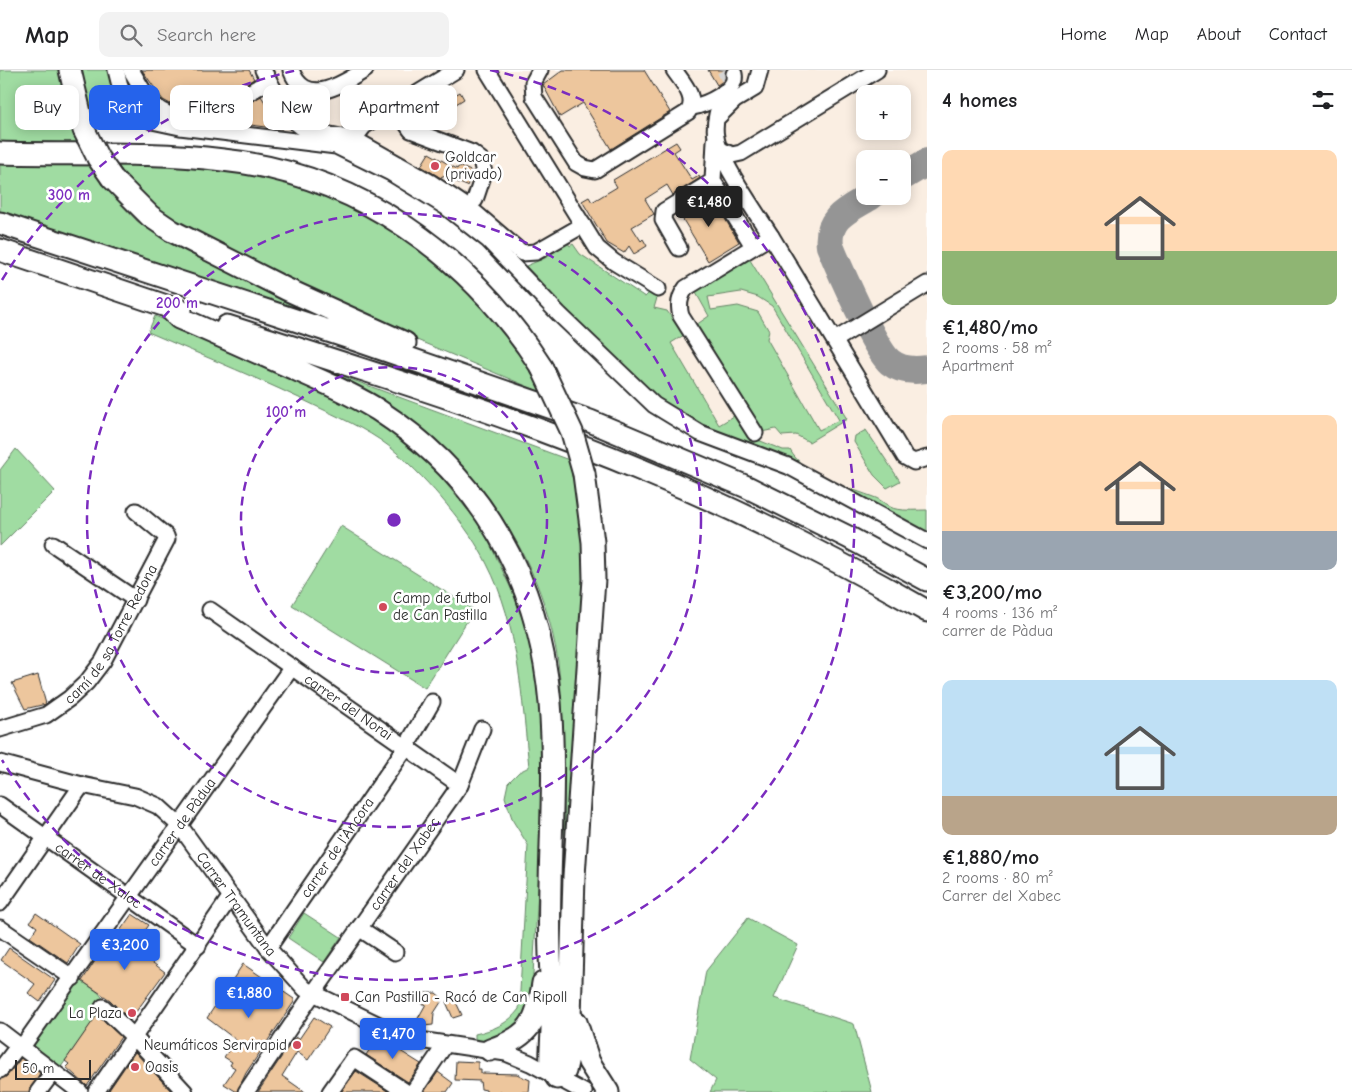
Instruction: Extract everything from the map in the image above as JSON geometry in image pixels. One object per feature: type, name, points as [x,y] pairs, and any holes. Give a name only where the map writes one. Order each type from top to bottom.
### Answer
[{"type":"highway","points":[[70,70],[84,130],[98,158],[112,178],[150,216],[186,238],[367,327],[468,368],[504,390]]},
{"type":"highway","points":[[0,153],[158,156],[224,160],[271,168],[316,182],[393,217],[437,248],[464,272],[497,307],[526,343],[542,368],[572,432],[584,474],[592,542],[594,579],[574,876],[568,1062],[565,1071],[557,1078],[551,1065],[553,1026],[550,938],[553,782],[550,703],[545,661],[533,610],[515,564],[489,517],[465,484],[444,462],[412,434],[377,409],[331,385],[179,318],[168,307]]},
{"type":"highway","points":[[0,223],[504,390],[590,421],[694,464],[797,512],[927,580]]},
{"type":"highway","points":[[0,250],[484,411],[623,462],[760,522],[927,610]]},
{"type":"highway","points":[[490,1050],[521,1037],[534,1020],[540,1002],[550,938]]},
{"type":"highway","points":[[571,962],[576,1023],[594,1072],[608,1092]]},
{"type":"street","points":[[116,70],[121,90],[130,105],[152,121],[180,127],[336,146],[390,172],[446,208],[488,240],[590,345],[643,396],[665,413],[716,440],[760,454],[788,466],[927,542]]},
{"type":"street","points":[[131,70],[156,109],[177,117],[198,119],[209,116],[266,75],[300,127],[312,132],[354,139],[423,178],[473,211],[522,253],[536,252],[583,225]]},
{"type":"street","points":[[291,70],[295,78],[304,85],[320,91],[334,88],[365,70]]},
{"type":"street","points":[[431,85],[456,70]]},
{"type":"street","points":[[487,70],[597,248],[604,255],[658,289]]},
{"type":"street","points":[[540,70],[533,83],[534,96],[576,163],[585,168],[600,168],[685,115],[692,107],[692,100],[674,70]]},
{"type":"street","points":[[755,88],[760,70]]},
{"type":"street","points":[[718,116],[735,100],[765,80],[767,70]]},
{"type":"street","points":[[721,150],[732,155],[741,153],[877,70]]},
{"type":"street","points":[[692,107],[701,106],[728,84],[718,108],[713,181],[753,246]]},
{"type":"street","points":[[354,139],[361,130]]},
{"type":"street","points":[[411,130],[472,153],[481,160],[484,173],[475,200]]},
{"type":"street","points":[[715,132],[717,142],[729,167],[905,457],[914,462],[927,458]]},
{"type":"street","points":[[679,248],[663,220],[664,211],[713,181]]},
{"type":"street","points":[[755,433],[682,316],[679,304],[686,288],[771,236]]},
{"type":"street","points":[[835,340],[927,284]]},
{"type":"street","name":"camí de sa Torre Redona","points":[[0,729],[46,715],[81,687],[103,661],[167,539],[166,536],[136,512]]},
{"type":"street","points":[[53,544],[136,600]]},
{"type":"street","name":"carrer del Norai","points":[[210,610],[460,785]]},
{"type":"street","name":"carrer de Pàdua","points":[[0,1070],[73,978],[292,666]]},
{"type":"street","name":"carrer de l'Àncora","points":[[268,948],[406,747],[432,702]]},
{"type":"street","name":"carrer del Xabec","points":[[314,993],[460,785],[482,729]]},
{"type":"street","name":"Carrer Tramuntana","points":[[2,768],[135,796],[158,806],[180,826],[268,948],[305,989],[406,1038],[490,1050],[517,1057],[584,1092]]},
{"type":"street","points":[[0,903],[82,785]]},
{"type":"street","name":"carrer de Xaloc","points":[[0,805],[198,946]]},
{"type":"street","points":[[96,1092],[231,896]]},
{"type":"street","points":[[0,928],[73,978]]},
{"type":"street","points":[[359,928],[395,952]]},
{"type":"street","points":[[246,1092],[314,993]]},
{"type":"street","points":[[103,1007],[185,1092]]},
{"type":"street","points":[[0,1031],[80,1092]]},
{"type":"street","points":[[414,1092],[445,1045]]},
{"type":"street","points":[[330,1092],[354,1058],[406,1092]]},
{"type":"street","points":[[38,1092],[53,1072]]},
{"type":"shaded area","points":[[126,70],[927,70],[927,531],[664,402],[593,337],[657,297],[550,239],[519,256],[353,141],[273,130],[330,130],[330,85],[263,85],[263,129],[253,127],[253,85],[170,85],[170,113],[160,111],[160,85],[131,85]],"holes":[[[703,111],[695,119],[673,132],[665,122]]]},
{"type":"green space","points":[[0,70],[60,70],[64,85],[15,85],[15,130],[78,130],[82,144],[0,143]]},
{"type":"green space","points":[[78,70],[109,70],[113,85],[89,85],[89,116]]},
{"type":"green space","points":[[115,161],[245,170],[332,198],[396,230],[457,280],[491,314],[524,353],[543,393],[324,301],[182,227],[156,209],[131,184]]},
{"type":"green space","points":[[0,162],[94,163],[117,200],[137,221],[170,242],[367,335],[0,211]]},
{"type":"green space","points":[[568,243],[570,246],[573,244],[580,254],[645,297],[649,293],[657,298],[654,308],[667,311],[684,335],[671,343],[719,425],[734,416],[748,436],[783,450],[790,450],[806,467],[829,480],[876,498],[893,508],[900,510],[927,510],[927,534],[717,435],[660,402],[540,285],[542,283],[526,266],[545,258]]},
{"type":"green space","points":[[746,259],[750,260],[847,419],[809,442],[796,435],[782,436],[776,429],[761,432],[696,325],[709,316],[695,291]],"holes":[[[741,292],[758,297],[772,306],[839,420],[819,430],[767,339],[769,331],[758,312],[738,306],[711,310],[708,297]]]},
{"type":"green space","points":[[155,316],[253,357],[372,418],[404,441],[435,470],[483,529],[513,593],[532,646],[539,694],[545,769],[531,1009],[513,1029],[501,1037],[494,1040],[475,1042],[475,1034],[500,1026],[519,1009],[528,845],[513,821],[505,797],[508,783],[519,772],[529,767],[521,689],[513,638],[498,588],[487,564],[470,535],[447,505],[422,477],[389,446],[361,428],[301,399],[148,332]]},
{"type":"green space","points":[[307,363],[569,460],[576,476],[587,573],[571,847],[565,846],[563,731],[558,662],[551,627],[540,592],[526,559],[488,498],[465,470],[440,445],[413,422],[389,406]]},
{"type":"green space","points":[[866,430],[900,481],[887,488],[874,475],[854,442],[855,436]]},
{"type":"green space","points":[[16,449],[55,491],[0,546],[0,470]]},
{"type":"green space","name":"Camp de futbol de Can Pastilla","points":[[341,526],[474,610],[425,688],[292,605]]},
{"type":"green space","points":[[304,913],[341,937],[324,962],[288,938]]},
{"type":"green space","points":[[748,918],[798,945],[774,998],[854,1024],[872,1092],[710,1092],[716,1080],[690,1059],[706,971]]},
{"type":"green space","points":[[79,979],[99,993],[106,1003],[56,1074],[22,1047]]},
{"type":"building","points":[[142,70],[249,70],[254,79],[244,85],[170,85],[170,104],[160,96],[160,85],[152,85]]},
{"type":"building","points":[[563,70],[644,70],[670,112],[611,149],[583,103],[560,117],[543,85]]},
{"type":"building","points":[[708,70],[726,70],[723,81],[717,85]]},
{"type":"building","points":[[460,92],[464,99],[457,103],[457,94]]},
{"type":"building","points":[[261,96],[263,99],[263,127],[253,125],[253,101]]},
{"type":"building","points":[[676,142],[680,148],[674,152],[692,180],[699,176],[700,178],[673,195],[667,185],[645,199],[654,214],[632,227],[641,241],[643,239],[647,246],[634,254],[629,246],[624,253],[607,243],[582,201],[589,197],[592,202],[617,187],[613,180]]},
{"type":"building","points":[[429,153],[457,169],[459,166],[473,172],[467,186],[442,176],[441,178],[421,166]]},
{"type":"building","points":[[710,194],[739,242],[708,261],[679,213]]},
{"type":"building","points":[[38,675],[46,704],[25,709],[12,683]]},
{"type":"building","points":[[36,913],[80,944],[68,963],[30,937],[37,927],[30,922]]},
{"type":"building","points":[[132,914],[149,925],[133,948],[165,972],[130,1020],[110,1000],[82,981],[97,958],[99,960],[112,947],[110,945]]},
{"type":"building","points":[[9,948],[55,980],[40,1002],[28,993],[35,984],[1,960]]},
{"type":"building","points":[[243,964],[294,999],[294,1002],[246,1073],[237,1092],[224,1084],[235,1068],[230,1065],[232,1062],[224,1057],[236,1040],[207,1018]]},
{"type":"building","points":[[424,993],[436,993],[443,999],[434,1013],[433,1025],[424,1026],[417,1020],[426,1004],[422,1004]]},
{"type":"building","points":[[454,998],[462,1015],[453,1018],[446,1002]]},
{"type":"building","points":[[97,1015],[121,1037],[87,1086],[66,1067],[69,1064],[65,1061]]},
{"type":"building","points":[[314,1017],[330,1027],[308,1060],[297,1052],[282,1076],[305,1092],[258,1092],[284,1053],[296,1037],[299,1039]]},
{"type":"building","points":[[378,1037],[421,1064],[408,1082],[366,1055]]},
{"type":"building","name":"Oasis","points":[[135,1052],[172,1092],[112,1092],[109,1090]]},
{"type":"building","points":[[21,1058],[40,1073],[29,1092],[0,1092],[0,1079],[7,1076]]},
{"type":"building","points":[[456,1061],[478,1062],[478,1069],[481,1069],[481,1073],[517,1074],[530,1080],[529,1092],[486,1092],[486,1090],[481,1089],[480,1081],[455,1080]]},
{"type":"building","points":[[356,1071],[389,1092],[341,1092]]},
{"type":"building","points":[[438,1072],[453,1083],[447,1092],[424,1092]]},
{"type":"taxiway","points":[[911,172],[927,162]]},
{"type":"taxiway","points":[[856,205],[841,215],[832,228],[830,236],[830,246],[841,272],[876,342],[890,362],[903,369],[927,369]]},
{"type":"tunnel","points":[[724,70],[728,78]]},
{"type":"place","name":"Goldcar (privado)","points":[[435,166]]},
{"type":"place","name":"Camp de futbol de Can Pastilla","points":[[383,607]]},
{"type":"place","name":"Can Pastilla - Racó de Can Ripoll","points":[[345,997]]},
{"type":"place","name":"La Plaza","points":[[132,1013]]},
{"type":"place","name":"Neumáticos Servirapid","points":[[297,1045]]},
{"type":"place","name":"Oasis","points":[[135,1067]]}]
